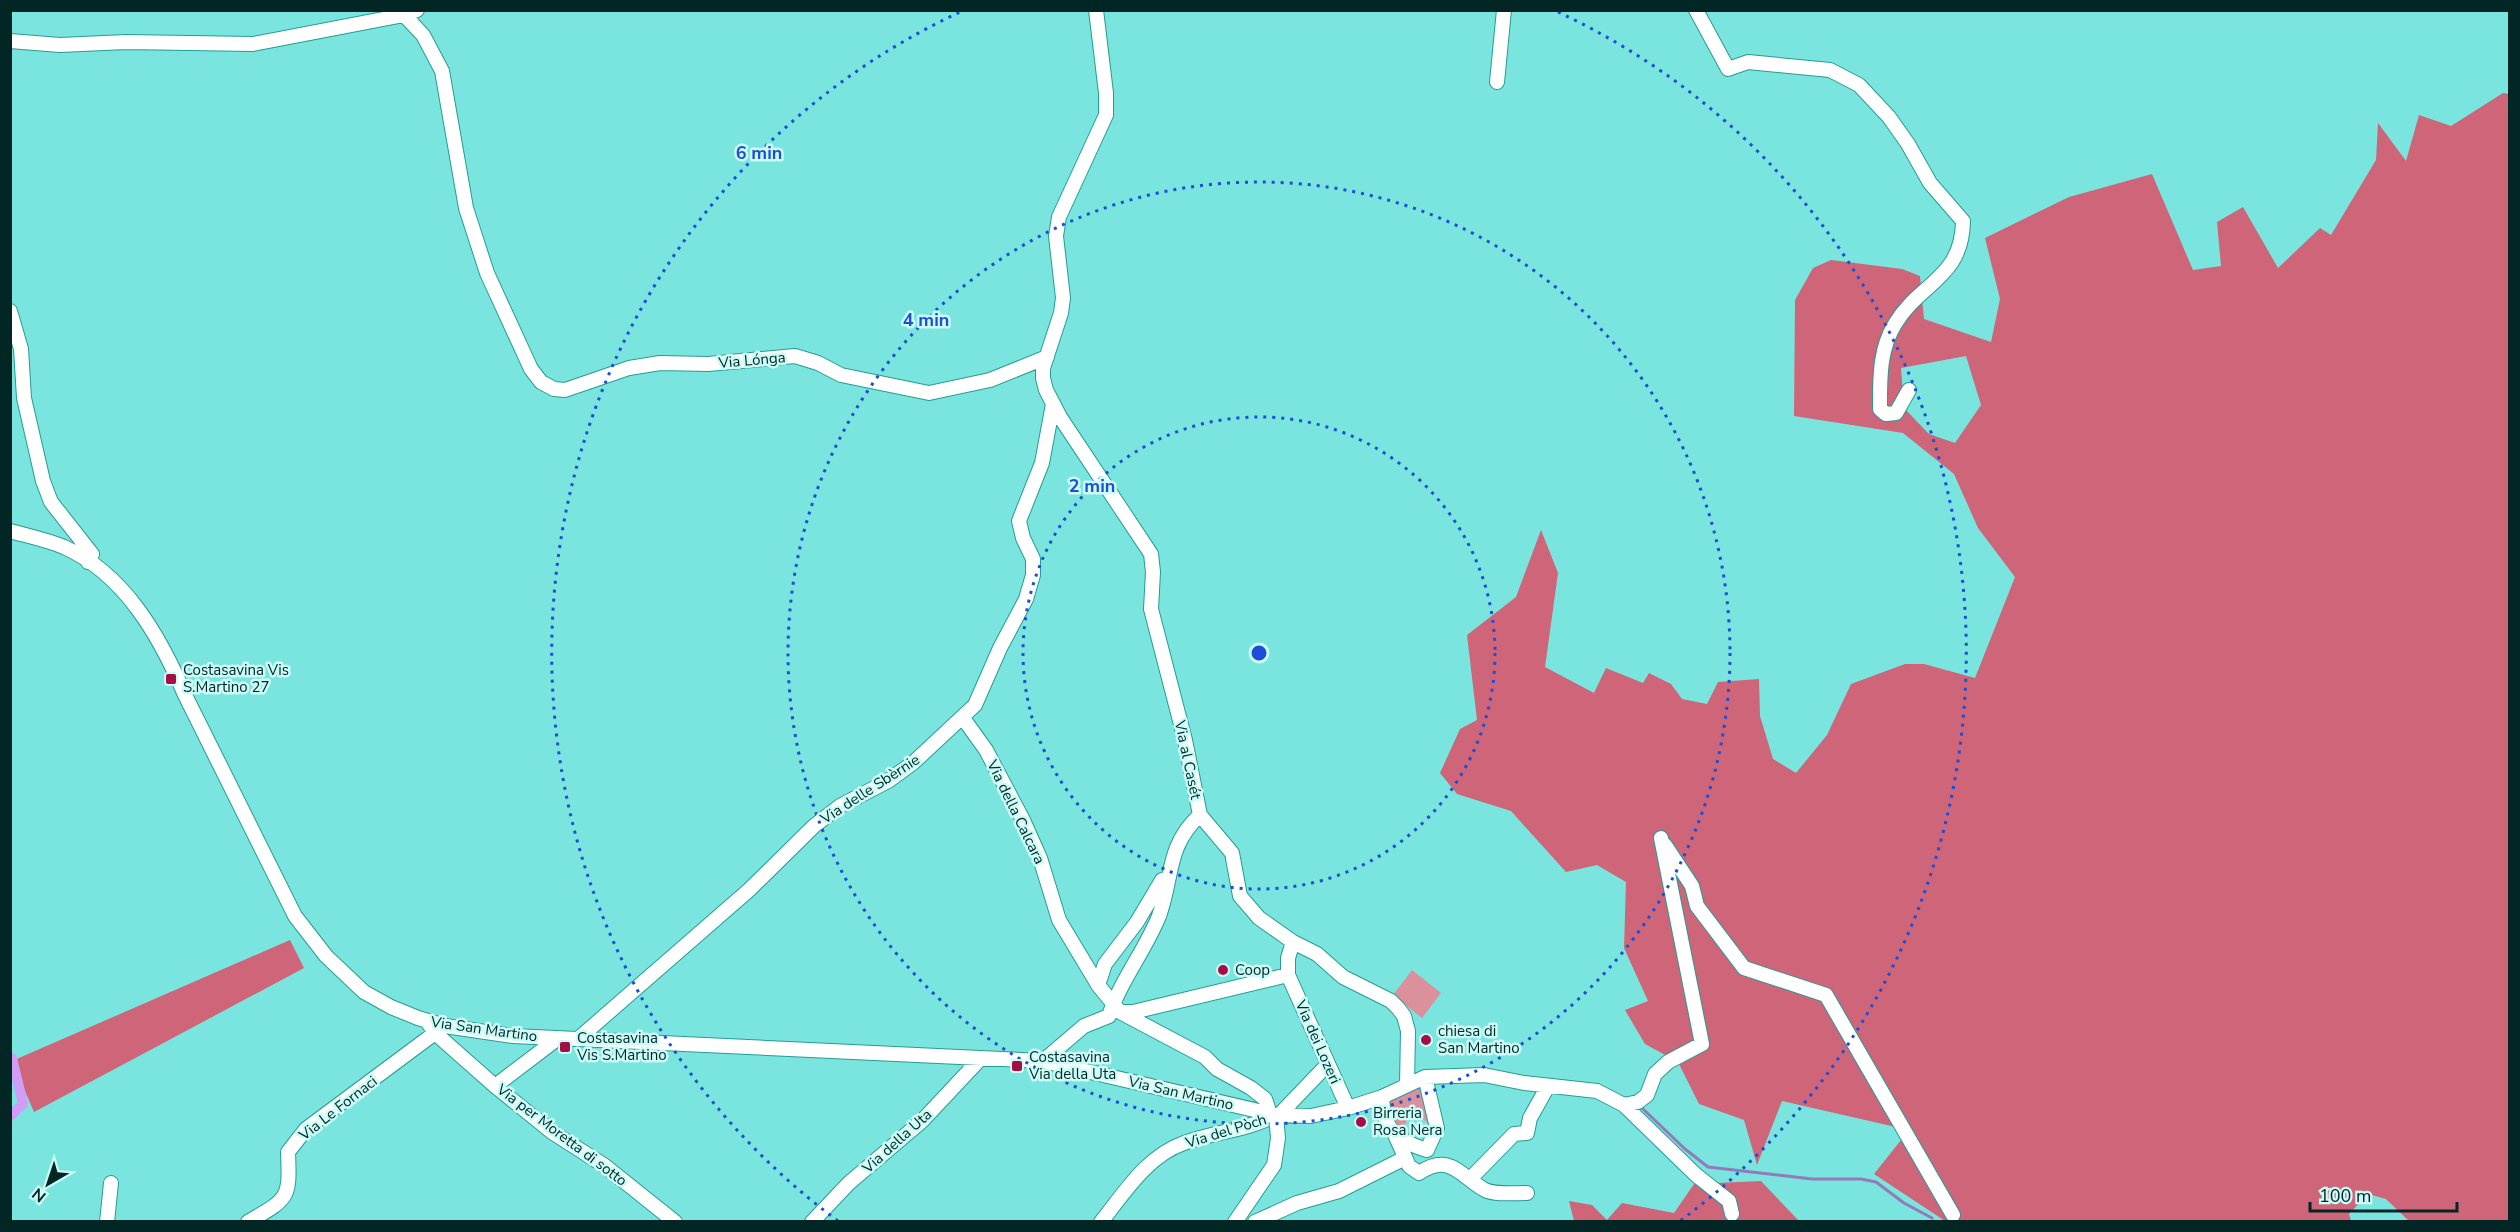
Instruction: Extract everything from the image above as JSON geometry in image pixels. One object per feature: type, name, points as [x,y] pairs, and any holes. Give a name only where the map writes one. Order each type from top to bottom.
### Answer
[{"type":"street","points":[[1053,404],[1043,378],[1063,298],[1056,236],[1059,217],[1098,138],[1106,115],[1106,93],[1096,10]]},
{"type":"street","points":[[1497,82],[1504,10]]},
{"type":"street","points":[[1696,10],[1728,69],[1748,62],[1830,70],[1859,85],[1889,117],[1908,144],[1929,183],[1963,221],[1962,239],[1956,259],[1906,308],[1885,343],[1880,375],[1880,409],[1886,414],[1896,413],[1909,390]]},
{"type":"street","points":[[10,41],[60,45],[126,42],[253,44],[411,13]]},
{"type":"street","name":"Via Lónga","points":[[411,13],[442,71],[466,208],[487,273],[531,369],[541,382],[554,389],[565,390],[629,368],[650,364],[708,364],[795,356],[818,363],[841,375],[929,393],[990,380],[1047,357]]},
{"type":"street","points":[[10,310],[21,349],[24,398],[43,481],[51,502],[92,554],[88,562]]},
{"type":"street","name":"Via delle Sbèrnie","points":[[578,1039],[749,890],[814,826],[840,806],[888,781],[914,762],[975,705],[1000,648],[1026,599],[1033,575],[1033,559],[1023,538],[1019,521],[1042,464],[1053,404]]},
{"type":"street","name":"Via al Casét","points":[[1053,404],[1151,554],[1153,572],[1151,609],[1185,740],[1200,815],[1232,853],[1240,896],[1259,918],[1293,942],[1317,954],[1342,977],[1391,1001],[1398,1008],[1404,1016],[1408,1031],[1407,1085]]},
{"type":"street","name":"Via San Martino","points":[[10,531],[65,548],[88,562],[137,606],[152,629],[295,916],[326,956],[364,992],[391,1007],[428,1021],[513,1036],[1043,1061],[1275,1114],[1311,1116],[1348,1108],[1382,1097],[1425,1077]]},
{"type":"street","name":"Via della Calcara","points":[[963,718],[986,750],[1023,820],[1040,858],[1059,920],[1098,985],[1117,1008],[1205,1057],[1217,1069],[1251,1088],[1265,1099],[1275,1114]]},
{"type":"street","points":[[1098,985],[1106,964],[1137,922],[1169,868],[1181,838],[1200,815]]},
{"type":"street","points":[[1624,1105],[1638,1102],[1647,1095],[1655,1074],[1668,1062],[1702,1044],[1661,838],[1692,886],[1697,906],[1744,968],[1826,995],[1953,1215]]},
{"type":"street","points":[[1043,1061],[1084,1026],[1109,1017],[1117,1008],[1159,916],[1169,868]]},
{"type":"street","points":[[1117,1008],[1133,1012],[1288,975],[1288,958],[1293,942]]},
{"type":"street","name":"Via dei Lozeri","points":[[1288,975],[1348,1108]]},
{"type":"street","name":"Via per Moretta di sotto","points":[[428,1021],[435,1033],[495,1086],[552,1132],[605,1166],[675,1221]]},
{"type":"street","name":"Via Le Fornaci","points":[[248,1221],[272,1208],[285,1197],[291,1174],[288,1152],[299,1136],[435,1033]]},
{"type":"street","points":[[495,1086],[558,1039]]},
{"type":"street","name":"Via della Uta","points":[[812,1221],[832,1199],[922,1121],[981,1058]]},
{"type":"street","points":[[1235,1221],[1274,1165],[1278,1138],[1275,1114],[1328,1065]]},
{"type":"street","points":[[1396,1137],[1426,1150],[1437,1128],[1425,1077],[1484,1075],[1524,1083],[1597,1091],[1624,1105],[1696,1175],[1729,1201],[1732,1214]]},
{"type":"street","points":[[1470,1179],[1514,1134],[1527,1133],[1530,1118],[1548,1086]]},
{"type":"street","points":[[1382,1097],[1383,1113],[1404,1158],[1419,1173],[1430,1166],[1442,1164],[1456,1169],[1486,1191],[1527,1193]]},
{"type":"street","name":"Via del Pòch","points":[[1101,1221],[1148,1164],[1182,1144],[1263,1122],[1275,1114]]},
{"type":"street","points":[[1255,1221],[1297,1203],[1339,1191],[1404,1158]]},
{"type":"street","points":[[106,1221],[111,1183]]},
{"type":"shaded area","points":[[2503,93],[2509,94],[2509,1221],[2409,1221],[2386,1199],[2368,1194],[2349,1214],[2351,1221],[1945,1221],[1874,1174],[1909,1130],[1782,1101],[1757,1165],[1744,1120],[1699,1104],[1678,1062],[1645,1044],[1625,1010],[1648,1001],[1624,948],[1626,882],[1597,865],[1566,872],[1511,811],[1457,794],[1440,773],[1460,729],[1477,720],[1467,635],[1516,597],[1541,530],[1558,573],[1545,667],[1594,693],[1606,668],[1643,683],[1649,673],[1671,684],[1682,699],[1707,704],[1718,682],[1759,679],[1760,716],[1773,759],[1796,773],[1827,735],[1851,684],[1905,664],[1924,664],[1975,678],[2015,577],[1978,528],[1954,474],[1903,433],[1794,416],[1795,300],[1813,268],[1831,260],[1902,269],[1920,276],[1924,319],[1991,342],[2000,299],[1985,238],[2069,197],[2152,174],[2193,270],[2221,266],[2217,222],[2243,207],[2278,268],[2320,228],[2331,235],[2376,160],[2378,123],[2406,161],[2419,115],[2451,126]],"holes":[[[1966,356],[1981,405],[1955,443],[1929,434],[1904,408],[1901,368]]]},
{"type":"shaded area","points":[[290,940],[304,968],[34,1112],[12,1061]]},
{"type":"shaded area","points":[[1412,970],[1441,993],[1422,1018],[1393,995]]},
{"type":"shaded area","points":[[1426,1085],[1434,1124],[1410,1115],[1399,1136],[1383,1103]]},
{"type":"shaded area","points":[[1761,1181],[1799,1221],[1574,1221],[1569,1201],[1592,1205],[1607,1220],[1622,1203],[1674,1213],[1694,1184]]},
{"type":"waterway","points":[[10,1116],[23,1104],[12,1058]]},
{"type":"waterway","points":[[1642,1108],[1685,1149],[1708,1167],[1812,1179],[1861,1179],[1876,1182],[1904,1203],[1932,1218]]},
{"type":"place","name":"Costasavina Vis S.Martino 27","points":[[171,679]]},
{"type":"place","name":"Coop","points":[[1223,970]]},
{"type":"place","name":"chiesa di San Martino","points":[[1426,1040]]},
{"type":"place","name":"Costasavina Vis S.Martino","points":[[565,1047]]},
{"type":"place","name":"Costasavina Via della Uta","points":[[1017,1066]]},
{"type":"place","name":"Birreria Rosa Nera","points":[[1361,1122]]}]
